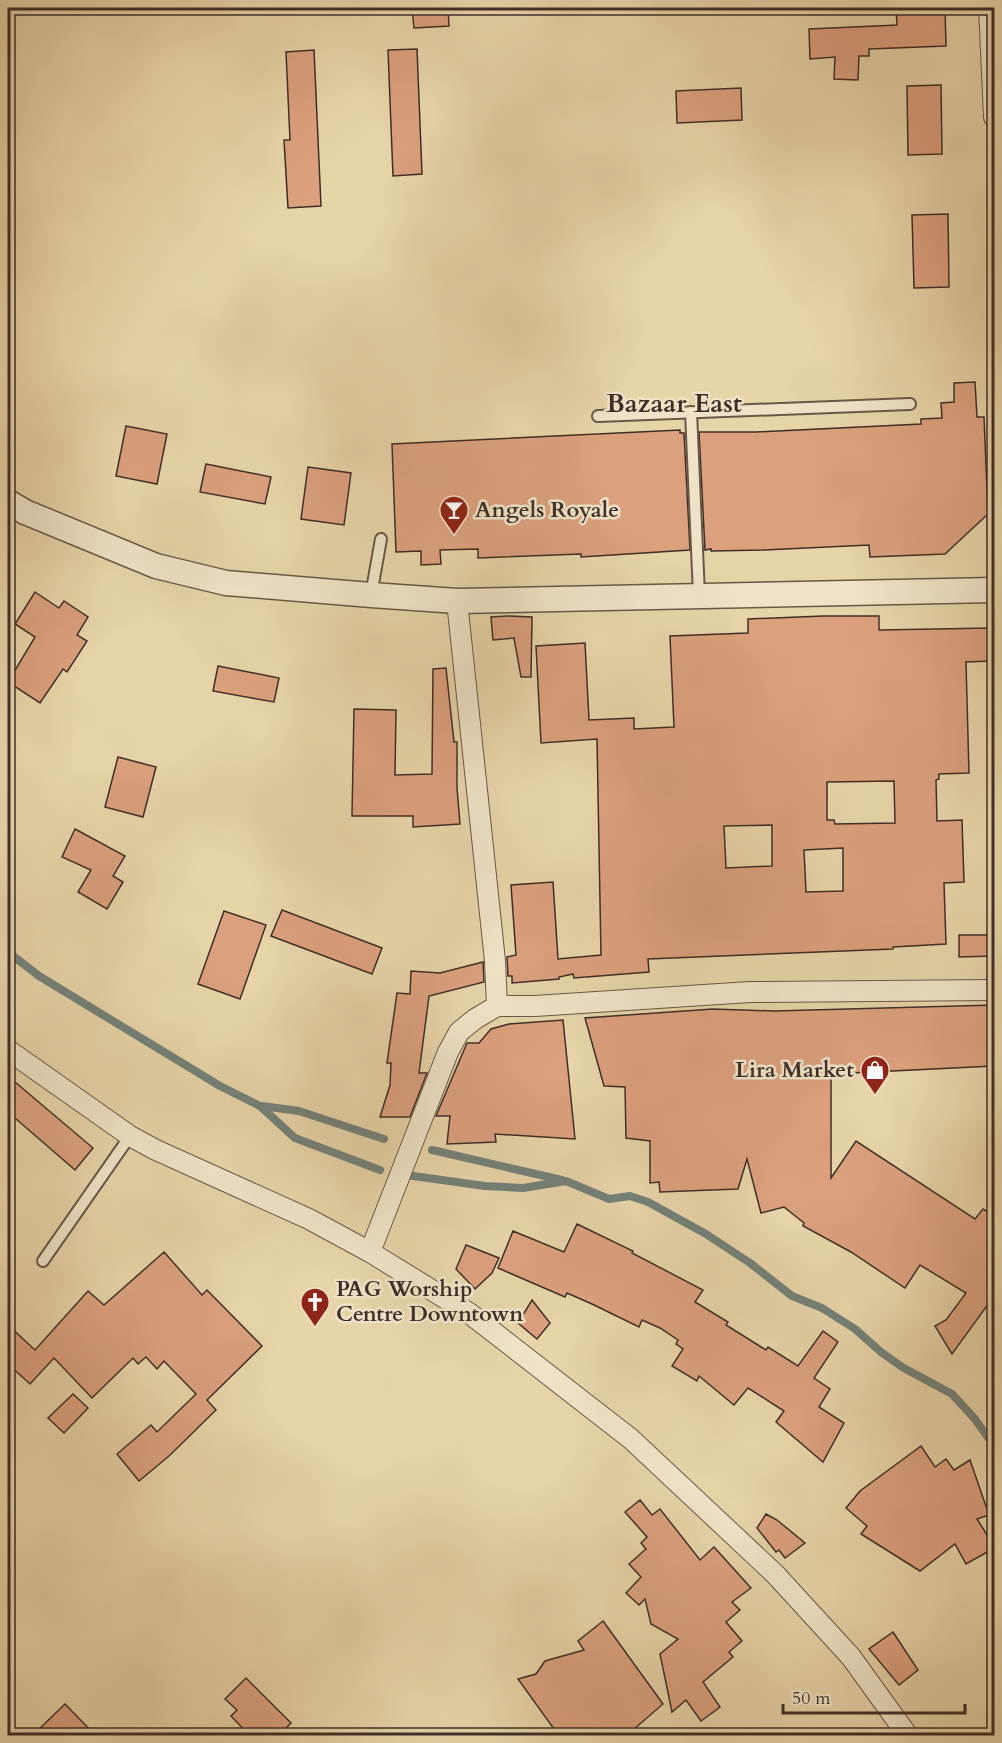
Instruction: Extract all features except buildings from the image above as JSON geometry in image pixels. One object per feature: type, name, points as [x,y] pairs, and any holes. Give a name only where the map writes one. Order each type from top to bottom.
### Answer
[{"type":"street","points":[[989,8],[994,117]]},
{"type":"street","points":[[8,502],[25,512],[156,566],[226,583],[457,601],[994,590]]},
{"type":"street","points":[[457,601],[495,961],[497,1006]]},
{"type":"street","points":[[370,1252],[448,1052],[459,1032],[497,1006],[750,992],[994,990]]},
{"type":"street","points":[[8,1050],[130,1136],[309,1219],[370,1252],[469,1313],[631,1439],[775,1574],[850,1657],[908,1736]]},
{"type":"lane","points":[[598,416],[910,404]]},
{"type":"lane","points":[[691,412],[699,595]]},
{"type":"lane","points":[[371,595],[381,539]]},
{"type":"lane","points":[[43,1261],[130,1136]]},
{"type":"waterway","points":[[8,952],[39,976],[220,1086],[260,1106],[295,1138],[380,1170]]},
{"type":"waterway","points":[[262,1106],[299,1111],[384,1139]]},
{"type":"waterway","points":[[432,1150],[562,1180]]},
{"type":"waterway","points":[[406,1175],[485,1186],[523,1188],[566,1181],[609,1199],[630,1196],[648,1202],[706,1234],[750,1263],[792,1296],[822,1308],[855,1329],[902,1367],[952,1394],[975,1419],[994,1446]]},
{"type":"place","name":"Angels Royale","points":[[454,536]]},
{"type":"place","name":"Lira Market","points":[[875,1096]]},
{"type":"place","name":"PAG Worship Centre Downtown","points":[[315,1328]]},
{"type":"district","name":"Bazaar East","points":[[674,403]]}]
